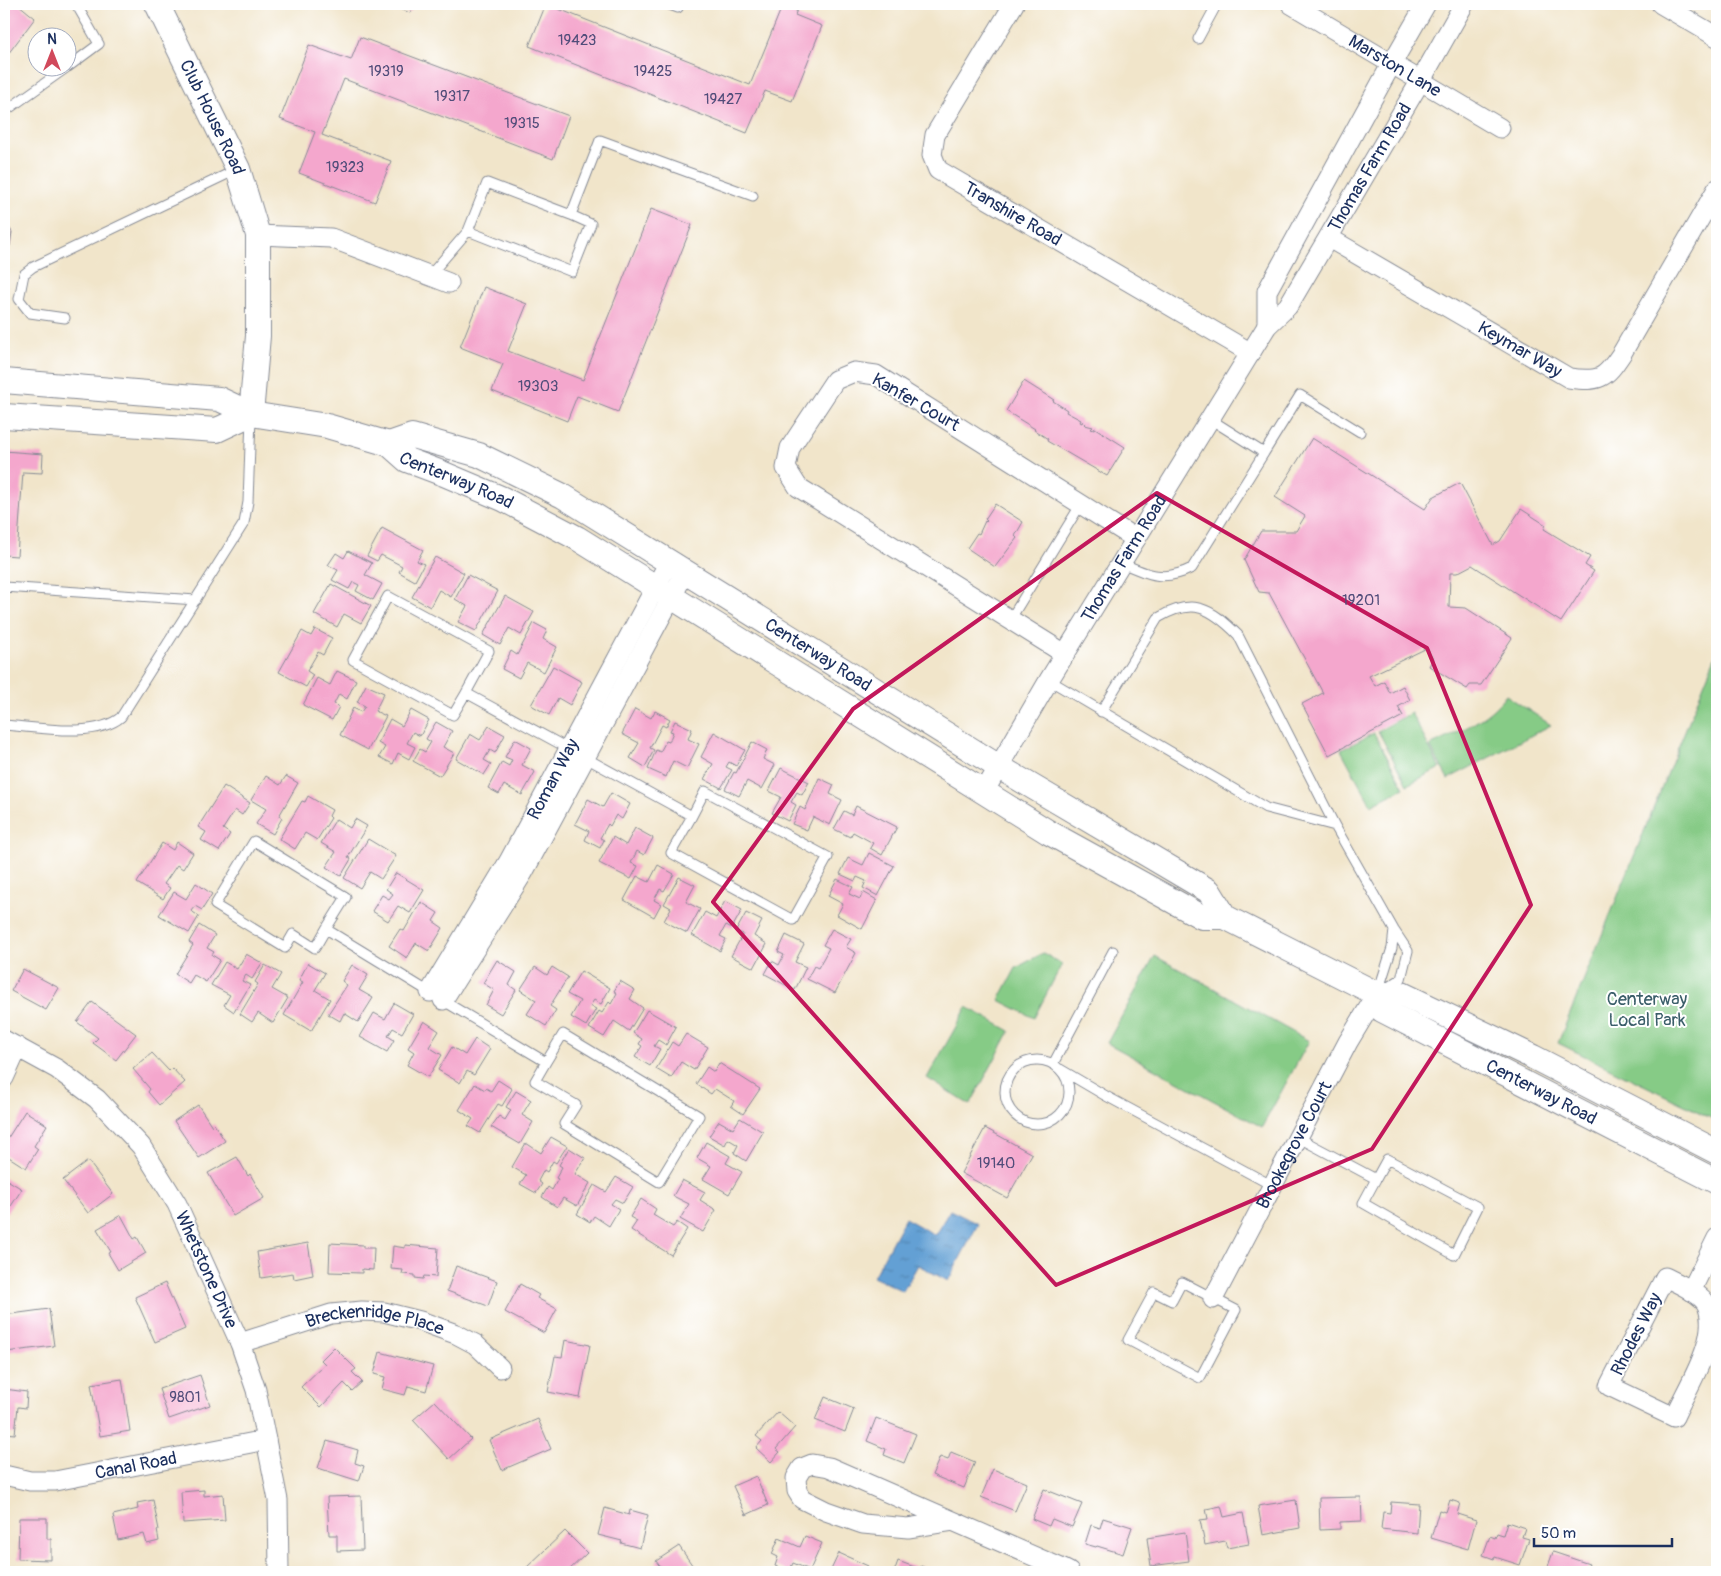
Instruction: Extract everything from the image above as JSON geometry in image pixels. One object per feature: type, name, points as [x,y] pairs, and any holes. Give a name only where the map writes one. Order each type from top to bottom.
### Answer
[{"type":"street","name":"Club House Road","points":[[157,4],[238,169],[258,235],[258,336],[251,414]]},
{"type":"street","name":"Transhire Road","points":[[1014,4],[935,135],[932,156],[938,170],[1251,353]]},
{"type":"street","name":"Marston Lane","points":[[1291,4],[1500,128]]},
{"type":"street","name":"Thomas Farm Road","points":[[1266,326],[1267,291],[1426,4]]},
{"type":"street","name":"Thomas Farm Road","points":[[984,792],[1049,680],[1266,326],[1288,306],[1464,4]]},
{"type":"street","points":[[1661,4],[1717,38]]},
{"type":"street","name":"Keymar Way","points":[[1329,238],[1569,378],[1592,381],[1610,372],[1717,189]]},
{"type":"street","points":[[258,235],[331,238],[449,283]]},
{"type":"street","name":"Kanfer Court","points":[[1065,654],[798,488],[786,468],[790,448],[835,380],[854,372],[876,375],[1136,539]]},
{"type":"street","name":"Centerway Road","points":[[4,381],[219,399],[251,414],[327,426],[390,444],[407,460],[503,499],[577,538],[1048,832],[1202,917],[1225,917],[1377,994],[1402,994],[1533,1057],[1717,1152]]},
{"type":"street","points":[[4,416],[217,430],[251,414]]},
{"type":"street","name":"Centerway Road","points":[[390,444],[412,436],[479,455],[563,496],[999,767],[1209,890],[1225,917]]},
{"type":"street","name":"Roman Way","points":[[436,996],[523,873],[576,753],[677,567]]},
{"type":"street","name":"Centerway Road","points":[[1377,994],[1382,1010],[1717,1182]]},
{"type":"street","name":"Brookegrove Court","points":[[1213,1299],[1348,1042],[1377,994]]},
{"type":"street","points":[[4,1078],[11,1043]]},
{"type":"street","name":"Whetstone Drive","points":[[11,1043],[57,1069],[97,1099],[141,1146],[177,1204],[240,1343],[256,1390],[278,1500],[279,1572]]},
{"type":"street","points":[[1692,1290],[1717,1238]]},
{"type":"street","name":"Rhodes Way","points":[[1666,1277],[1692,1290],[1706,1304],[1711,1324],[1708,1344],[1674,1417],[1609,1386],[1666,1277]]},
{"type":"street","name":"Breckenridge Place","points":[[240,1343],[331,1314],[362,1311],[384,1312],[420,1321],[456,1334],[475,1344],[500,1368]]},
{"type":"street","name":"Canal Road","points":[[4,1476],[30,1481],[55,1482],[266,1440]]},
{"type":"street","points":[[952,1521],[908,1528],[863,1524],[826,1511],[802,1499],[796,1491],[796,1478],[802,1468],[812,1464],[830,1467],[1068,1572]]},
{"type":"lane","points":[[76,4],[99,44],[78,59]]},
{"type":"lane","points":[[667,4],[678,8],[679,4]]},
{"type":"lane","points":[[1198,39],[1218,4]]},
{"type":"lane","points":[[4,112],[52,78]]},
{"type":"lane","points":[[571,215],[600,140],[753,196]]},
{"type":"lane","points":[[65,318],[30,313],[19,299],[24,274],[32,267],[238,169]]},
{"type":"lane","points":[[430,275],[468,231],[487,183],[591,224],[572,272],[468,231]]},
{"type":"lane","points":[[1122,562],[1141,572],[1157,576],[1178,575],[1192,568],[1300,396],[1360,432]]},
{"type":"lane","points":[[4,725],[90,730],[112,724],[121,717],[241,528],[246,517],[249,491],[251,414]]},
{"type":"lane","points":[[1210,419],[1264,453]]},
{"type":"lane","points":[[1010,620],[1081,504]]},
{"type":"lane","points":[[4,587],[196,600]]},
{"type":"lane","points":[[388,596],[489,651],[466,692],[453,715],[353,660],[388,596]]},
{"type":"lane","points":[[1101,712],[1158,618],[1173,609],[1190,607],[1206,610],[1222,619],[1238,635],[1335,826],[1408,951],[1401,979],[1377,994]]},
{"type":"lane","points":[[1049,680],[1266,808],[1335,826]]},
{"type":"lane","points":[[466,692],[692,816]]},
{"type":"lane","points":[[705,791],[828,857],[793,920],[671,853],[692,816],[705,791]]},
{"type":"lane","points":[[254,841],[346,897],[326,930],[315,948],[293,934],[285,948],[215,905],[254,841]]},
{"type":"lane","points":[[326,930],[546,1062]]},
{"type":"lane","points":[[1377,994],[1392,948],[1394,930]]},
{"type":"lane","points":[[1056,1066],[1113,951]]},
{"type":"lane","points":[[563,1034],[699,1116],[659,1182],[564,1124],[576,1105],[535,1081],[546,1062],[563,1034]]},
{"type":"lane","points":[[1056,1066],[1068,1082],[1070,1091],[1069,1102],[1059,1116],[1051,1122],[1034,1125],[1024,1122],[1015,1116],[1005,1098],[1005,1086],[1012,1072],[1024,1062],[1046,1061],[1056,1066],[1106,1096],[1274,1186]]},
{"type":"lane","points":[[1299,1138],[1376,1179]]},
{"type":"lane","points":[[1387,1159],[1478,1207],[1454,1255],[1363,1204],[1376,1179],[1387,1159]]},
{"type":"lane","points":[[1182,1282],[1213,1299],[1236,1310],[1200,1378],[1128,1340],[1154,1292],[1172,1301],[1182,1282]]},
{"type":"highlighted area","points":[[1157,493],[1427,648],[1531,905],[1372,1149],[1056,1285],[713,902],[853,709]]},
{"type":"green space","name":"Centerway Local Park","points":[[1717,652],[1717,1121],[1558,1043]]},
{"type":"green space","points":[[1506,695],[1551,725],[1448,779],[1430,746],[1481,719]]},
{"type":"green space","points":[[1411,713],[1440,768],[1407,785],[1378,731]]},
{"type":"green space","points":[[1374,733],[1404,788],[1371,805],[1341,750]]},
{"type":"green space","points":[[1043,953],[1062,964],[1034,1018],[999,1000],[1016,968]]},
{"type":"green space","points":[[1155,956],[1309,1041],[1262,1127],[1107,1043]]},
{"type":"green space","points":[[967,1007],[1010,1031],[970,1105],[927,1078]]},
{"type":"water","points":[[950,1210],[978,1224],[948,1281],[918,1265],[903,1291],[873,1277],[905,1218],[935,1235]]},
{"type":"building","points":[[4,4],[18,4],[35,18],[8,54],[4,51]]},
{"type":"building","points":[[387,4],[414,4],[410,13]]},
{"type":"building","points":[[546,4],[750,85],[781,9],[767,4],[799,4],[795,15],[822,26],[792,101],[765,91],[747,133],[529,46]]},
{"type":"building","points":[[360,37],[569,116],[553,159],[344,79],[322,135],[391,161],[375,202],[299,173],[315,132],[280,119],[309,45],[351,60]]},
{"type":"building","points":[[651,209],[692,225],[618,412],[577,396],[567,421],[492,391],[503,364],[460,347],[484,287],[527,304],[508,351],[583,380]]},
{"type":"building","points":[[4,220],[12,232],[10,246],[4,251]]},
{"type":"building","points":[[1024,381],[1054,400],[1067,410],[1066,412],[1081,420],[1080,422],[1082,423],[1083,421],[1085,425],[1093,427],[1091,429],[1094,430],[1095,428],[1125,447],[1107,476],[1047,441],[1048,439],[1035,429],[1006,411]]},
{"type":"building","points":[[1312,438],[1425,509],[1433,497],[1460,483],[1493,545],[1500,541],[1521,509],[1546,525],[1544,529],[1590,557],[1585,565],[1594,571],[1561,622],[1472,565],[1457,573],[1450,573],[1449,607],[1466,608],[1512,638],[1481,685],[1470,685],[1467,689],[1429,666],[1433,659],[1427,648],[1369,676],[1375,686],[1384,681],[1390,693],[1403,686],[1410,700],[1398,707],[1403,716],[1329,755],[1302,704],[1323,693],[1269,593],[1259,592],[1244,560],[1261,531],[1296,531],[1305,516],[1275,497]]},
{"type":"building","points":[[4,451],[43,454],[42,473],[23,472],[17,556],[4,555]]},
{"type":"building","points":[[995,504],[1023,522],[1015,536],[1017,538],[995,567],[967,548],[977,533],[979,534],[985,521],[987,521],[985,519]]},
{"type":"building","points":[[382,528],[423,550],[417,561],[424,564],[415,581],[399,572],[402,566],[381,555],[377,561],[367,556]]},
{"type":"building","points":[[348,551],[372,563],[365,575],[382,584],[373,600],[356,591],[359,585],[353,582],[349,589],[332,580],[338,570],[328,565],[336,553],[344,558]]},
{"type":"building","points":[[435,557],[464,573],[451,597],[439,590],[430,607],[412,597]]},
{"type":"building","points":[[468,575],[498,591],[476,631],[458,622],[467,606],[455,599]]},
{"type":"building","points":[[331,584],[371,606],[361,623],[344,614],[337,627],[314,614]]},
{"type":"building","points":[[505,596],[534,612],[521,635],[509,628],[500,645],[483,635]]},
{"type":"building","points":[[534,623],[547,630],[543,639],[557,647],[544,672],[527,663],[519,678],[502,669],[511,651],[517,655]]},
{"type":"building","points":[[315,629],[332,638],[323,655],[318,652],[307,671],[313,675],[306,687],[279,672],[302,631],[311,636]]},
{"type":"building","points":[[553,666],[582,682],[570,705],[558,698],[549,715],[531,705]]},
{"type":"building","points":[[337,671],[356,680],[347,699],[339,694],[334,704],[339,707],[332,720],[303,705],[317,678],[330,685]]},
{"type":"building","points":[[366,685],[384,693],[375,711],[386,716],[368,750],[340,735],[353,708],[361,712],[365,706],[357,702]]},
{"type":"building","points":[[635,709],[651,718],[655,711],[670,719],[666,727],[662,725],[650,748],[654,750],[645,767],[630,758],[639,743],[622,734]]},
{"type":"building","points":[[411,710],[429,720],[420,736],[413,732],[407,743],[415,747],[409,759],[398,753],[393,764],[379,757],[385,747],[378,743],[390,719],[402,726]]},
{"type":"building","points":[[675,721],[692,729],[688,739],[699,744],[687,768],[673,761],[666,777],[648,769],[656,750],[660,752],[666,741],[669,742],[673,732],[670,731]]},
{"type":"building","points":[[436,722],[452,731],[443,747],[454,753],[440,776],[413,761],[420,749],[425,752],[431,742],[426,739]]},
{"type":"building","points":[[489,726],[505,735],[495,753],[490,750],[484,760],[491,764],[484,775],[456,759],[470,734],[480,740]]},
{"type":"building","points":[[714,732],[745,750],[736,766],[729,762],[726,767],[732,770],[721,788],[704,779],[713,764],[701,757]]},
{"type":"building","points":[[515,739],[531,748],[522,765],[535,772],[522,795],[504,785],[499,794],[488,788],[502,762],[509,766],[512,760],[505,757]]},
{"type":"building","points":[[752,742],[767,750],[763,759],[775,765],[762,789],[747,781],[739,796],[725,789],[734,772],[736,773]]},
{"type":"building","points":[[781,768],[809,782],[802,795],[797,792],[791,802],[796,805],[788,821],[772,813],[781,797],[769,791]]},
{"type":"building","points":[[266,776],[280,785],[286,776],[298,783],[279,816],[282,818],[273,834],[256,824],[266,809],[251,800]]},
{"type":"building","points":[[819,778],[834,785],[830,794],[842,800],[830,825],[813,817],[807,830],[792,824],[800,807],[805,810]]},
{"type":"building","points":[[224,786],[250,803],[242,815],[235,810],[223,829],[230,834],[219,851],[201,840],[206,832],[198,827]]},
{"type":"building","points":[[611,793],[630,804],[622,819],[616,815],[610,826],[608,824],[600,838],[604,840],[600,848],[585,840],[589,831],[575,824],[588,799],[603,807]]},
{"type":"building","points":[[308,796],[332,810],[329,816],[331,818],[317,840],[305,833],[295,849],[279,839],[302,801],[305,802]]},
{"type":"building","points":[[856,806],[897,827],[882,855],[870,848],[873,843],[853,832],[850,837],[834,829],[844,811],[852,815]]},
{"type":"building","points":[[336,819],[350,828],[355,819],[367,826],[348,857],[351,859],[341,876],[326,867],[336,852],[321,843]]},
{"type":"building","points":[[635,828],[653,838],[644,855],[637,851],[631,863],[638,866],[631,879],[599,863],[613,837],[626,845]]},
{"type":"building","points":[[368,839],[396,856],[381,879],[370,872],[360,888],[344,878]]},
{"type":"building","points":[[177,842],[193,853],[183,869],[177,865],[164,884],[170,888],[163,899],[137,883],[162,843],[173,850]]},
{"type":"building","points":[[869,853],[894,866],[878,896],[863,888],[866,881],[857,877],[855,881],[840,874],[848,858],[863,865]]},
{"type":"building","points":[[658,865],[674,874],[664,891],[660,889],[654,900],[661,904],[654,917],[624,900],[637,876],[649,882]]},
{"type":"building","points":[[396,873],[424,890],[410,913],[398,906],[388,921],[372,911],[382,895],[389,899],[393,894],[386,889]]},
{"type":"building","points":[[679,877],[695,885],[686,902],[700,909],[687,933],[664,921],[671,908],[664,904]]},
{"type":"building","points":[[837,879],[853,887],[849,894],[860,899],[863,892],[877,900],[862,929],[837,915],[843,904],[828,896]]},
{"type":"building","points":[[196,883],[212,894],[202,910],[195,906],[191,911],[199,916],[189,933],[159,915],[174,892],[186,899]]},
{"type":"building","points":[[725,901],[742,910],[732,928],[726,925],[720,936],[726,939],[720,951],[692,935],[705,912],[716,918]]},
{"type":"building","points":[[421,902],[438,913],[433,921],[443,928],[429,951],[416,943],[407,958],[389,946],[400,929],[404,931]]},
{"type":"building","points":[[746,913],[762,921],[754,936],[767,944],[754,968],[731,956],[743,934],[736,931]]},
{"type":"building","points":[[199,925],[215,935],[207,948],[214,952],[212,955],[220,960],[206,982],[194,975],[189,983],[175,974],[193,945],[189,942]]},
{"type":"building","points":[[832,929],[851,939],[846,947],[856,953],[835,993],[807,979],[814,966],[818,968],[829,948],[823,945]]},
{"type":"building","points":[[786,935],[804,944],[795,962],[806,967],[795,990],[765,974],[772,961],[779,965],[784,955],[778,952]]},
{"type":"building","points":[[246,954],[262,963],[252,979],[246,975],[242,981],[250,985],[234,1012],[224,1005],[230,995],[211,985],[225,962],[237,969]]},
{"type":"building","points":[[497,960],[516,972],[509,985],[516,990],[501,1014],[486,1005],[494,990],[483,983]]},
{"type":"building","points":[[308,963],[325,973],[315,990],[330,999],[311,1031],[284,1015],[303,982],[299,980]]},
{"type":"building","points":[[265,965],[281,974],[272,989],[288,998],[273,1023],[258,1013],[252,1022],[240,1014],[258,984],[255,982]]},
{"type":"building","points":[[352,965],[368,975],[359,990],[373,998],[358,1022],[344,1013],[340,1021],[328,1014],[347,985],[342,981]]},
{"type":"building","points":[[535,967],[547,975],[552,967],[568,977],[550,1006],[556,1010],[546,1026],[527,1014],[536,1000],[520,990]]},
{"type":"building","points":[[23,969],[59,988],[46,1010],[11,991]]},
{"type":"building","points":[[581,971],[610,988],[601,1004],[594,1000],[590,1006],[596,1009],[586,1026],[571,1017],[580,1001],[567,994]]},
{"type":"building","points":[[620,981],[635,990],[630,999],[643,1008],[629,1031],[614,1021],[604,1037],[589,1028],[599,1011],[602,1013],[609,1002],[611,1004],[617,993],[614,991]]},
{"type":"building","points":[[92,1002],[136,1034],[116,1060],[93,1043],[98,1038],[77,1022]]},
{"type":"building","points":[[394,1003],[413,1014],[402,1033],[393,1028],[388,1036],[394,1040],[387,1052],[360,1037],[374,1013],[385,1019]]},
{"type":"building","points":[[647,1010],[676,1027],[666,1045],[658,1040],[654,1046],[660,1049],[650,1066],[635,1057],[642,1046],[639,1044],[642,1039],[633,1033]]},
{"type":"building","points":[[424,1021],[439,1031],[429,1047],[442,1055],[428,1077],[407,1065],[414,1052],[408,1048]]},
{"type":"building","points":[[686,1034],[708,1047],[694,1070],[681,1062],[671,1078],[656,1069],[672,1042],[678,1046]]},
{"type":"building","points":[[475,1039],[490,1049],[474,1075],[467,1071],[460,1083],[438,1070],[452,1047],[465,1055]]},
{"type":"building","points":[[152,1053],[169,1071],[172,1068],[185,1082],[159,1105],[148,1092],[150,1089],[133,1069]]},
{"type":"building","points":[[719,1063],[760,1089],[743,1114],[731,1106],[734,1101],[715,1089],[711,1094],[696,1084],[707,1067],[714,1072]]},
{"type":"building","points":[[498,1080],[512,1089],[502,1106],[498,1104],[480,1133],[468,1126],[473,1119],[459,1110],[475,1084],[491,1091]]},
{"type":"building","points":[[516,1091],[531,1100],[522,1115],[533,1122],[520,1144],[491,1127],[499,1116],[505,1120],[511,1110],[506,1107]]},
{"type":"building","points":[[198,1105],[225,1141],[199,1158],[174,1121]]},
{"type":"building","points":[[25,1111],[47,1125],[34,1146],[38,1149],[26,1168],[4,1154],[4,1144]]},
{"type":"building","points":[[740,1118],[763,1132],[746,1161],[734,1153],[738,1145],[728,1139],[725,1145],[709,1136],[719,1121],[733,1129]]},
{"type":"building","points":[[985,1128],[1032,1154],[1007,1198],[961,1173]]},
{"type":"building","points":[[551,1137],[567,1146],[556,1163],[553,1161],[547,1172],[544,1170],[538,1181],[542,1184],[536,1193],[520,1184],[526,1175],[512,1167],[526,1143],[541,1153]]},
{"type":"building","points":[[706,1142],[730,1156],[726,1163],[742,1172],[729,1194],[703,1179],[711,1166],[697,1158]]},
{"type":"building","points":[[569,1148],[585,1158],[575,1174],[590,1183],[577,1206],[563,1198],[557,1207],[542,1197],[548,1187],[552,1190],[562,1167],[559,1165]]},
{"type":"building","points":[[237,1157],[248,1176],[250,1174],[264,1198],[233,1216],[208,1173]]},
{"type":"building","points":[[88,1161],[113,1194],[88,1213],[63,1180]]},
{"type":"building","points":[[616,1177],[633,1187],[623,1203],[615,1199],[611,1204],[619,1209],[609,1226],[594,1216],[590,1222],[577,1214],[594,1185],[606,1192]]},
{"type":"building","points":[[4,1178],[22,1189],[4,1217]]},
{"type":"building","points":[[682,1180],[705,1192],[700,1200],[716,1210],[703,1232],[680,1219],[689,1204],[673,1196]]},
{"type":"building","points":[[641,1199],[656,1209],[653,1215],[673,1227],[677,1222],[687,1229],[671,1255],[631,1230],[637,1221],[630,1217]]},
{"type":"building","points":[[121,1215],[134,1239],[137,1237],[146,1253],[118,1270],[108,1253],[111,1252],[97,1229]]},
{"type":"building","points":[[308,1243],[313,1275],[294,1279],[293,1273],[261,1278],[257,1252]]},
{"type":"building","points":[[330,1243],[363,1245],[363,1248],[374,1248],[373,1270],[362,1269],[362,1273],[329,1272]]},
{"type":"building","points":[[405,1245],[438,1248],[436,1277],[424,1276],[423,1279],[415,1278],[415,1275],[402,1274],[403,1270],[391,1269],[393,1246],[405,1248]]},
{"type":"building","points":[[456,1266],[497,1281],[488,1306],[447,1291]]},
{"type":"building","points":[[165,1283],[185,1329],[155,1342],[135,1297]]},
{"type":"building","points":[[520,1284],[539,1295],[537,1298],[557,1309],[544,1333],[505,1312]]},
{"type":"building","points":[[49,1309],[54,1346],[6,1352],[4,1315]]},
{"type":"building","points":[[565,1340],[590,1345],[580,1398],[548,1392],[555,1356],[562,1357]]},
{"type":"building","points":[[334,1347],[356,1369],[352,1372],[362,1382],[352,1391],[344,1383],[321,1407],[301,1387],[325,1364],[321,1360]]},
{"type":"building","points":[[380,1352],[433,1366],[426,1391],[408,1386],[405,1395],[382,1389],[385,1377],[374,1374]]},
{"type":"building","points":[[200,1375],[210,1405],[169,1419],[159,1389]]},
{"type":"building","points":[[122,1379],[130,1431],[100,1436],[91,1384]]},
{"type":"building","points":[[4,1389],[27,1392],[26,1408],[18,1407],[15,1434],[4,1433]]},
{"type":"building","points":[[825,1397],[854,1409],[845,1432],[815,1420]]},
{"type":"building","points":[[435,1401],[471,1439],[449,1459],[413,1420]]},
{"type":"building","points":[[778,1412],[795,1427],[776,1449],[780,1452],[771,1462],[756,1448],[762,1441],[756,1436]]},
{"type":"building","points":[[876,1418],[916,1434],[904,1463],[884,1455],[886,1449],[867,1441]]},
{"type":"building","points":[[538,1419],[551,1449],[502,1470],[489,1440]]},
{"type":"building","points":[[327,1441],[358,1450],[355,1463],[364,1466],[359,1481],[318,1468]]},
{"type":"building","points":[[951,1452],[975,1462],[964,1488],[932,1475],[940,1457],[948,1460]]},
{"type":"building","points":[[993,1469],[1027,1483],[1015,1511],[981,1497]]},
{"type":"building","points":[[756,1476],[768,1505],[746,1515],[733,1486]]},
{"type":"building","points":[[1044,1489],[1082,1504],[1072,1527],[1052,1519],[1049,1526],[1032,1519]]},
{"type":"building","points":[[204,1490],[204,1496],[223,1494],[225,1520],[183,1523],[181,1492]]},
{"type":"building","points":[[361,1496],[363,1550],[337,1551],[337,1535],[329,1535],[327,1497]]},
{"type":"building","points":[[1361,1497],[1362,1521],[1340,1522],[1340,1529],[1320,1530],[1319,1498]]},
{"type":"building","points":[[153,1500],[159,1530],[157,1530],[159,1541],[147,1544],[144,1534],[118,1540],[113,1515],[138,1509],[137,1503]]},
{"type":"building","points":[[1296,1500],[1300,1528],[1263,1535],[1258,1506]]},
{"type":"building","points":[[1450,1500],[1460,1503],[1457,1514],[1476,1520],[1468,1549],[1431,1538],[1439,1510],[1446,1512]]},
{"type":"building","points":[[1391,1502],[1419,1504],[1417,1533],[1381,1529],[1383,1512],[1390,1513]]},
{"type":"building","points":[[1221,1506],[1224,1517],[1243,1513],[1249,1544],[1227,1548],[1225,1541],[1205,1545],[1200,1520],[1208,1519],[1206,1509]]},
{"type":"building","points":[[605,1508],[629,1515],[630,1510],[648,1515],[640,1548],[598,1535]]},
{"type":"building","points":[[19,1518],[47,1518],[47,1539],[51,1539],[51,1560],[18,1559]]},
{"type":"building","points":[[1103,1518],[1132,1527],[1123,1554],[1085,1544],[1091,1525],[1100,1528]]},
{"type":"building","points":[[1507,1522],[1525,1528],[1522,1537],[1529,1539],[1520,1565],[1483,1555],[1490,1536],[1495,1538],[1497,1533],[1503,1535]]},
{"type":"building","points":[[565,1531],[587,1553],[567,1572],[531,1572],[526,1568]]},
{"type":"building","points":[[1185,1532],[1189,1561],[1151,1566],[1147,1538]]},
{"type":"building","points":[[805,1536],[822,1543],[810,1570],[793,1563],[789,1572],[775,1566],[778,1557],[772,1554],[779,1538],[800,1547]]},
{"type":"building","points":[[679,1546],[697,1572],[664,1572],[656,1561]]},
{"type":"building","points":[[1553,1552],[1589,1564],[1586,1572],[1546,1572]]},
{"type":"building","points":[[839,1553],[868,1566],[865,1572],[830,1572]]},
{"type":"building","points":[[898,1561],[920,1569],[921,1566],[935,1572],[894,1572]]}]
